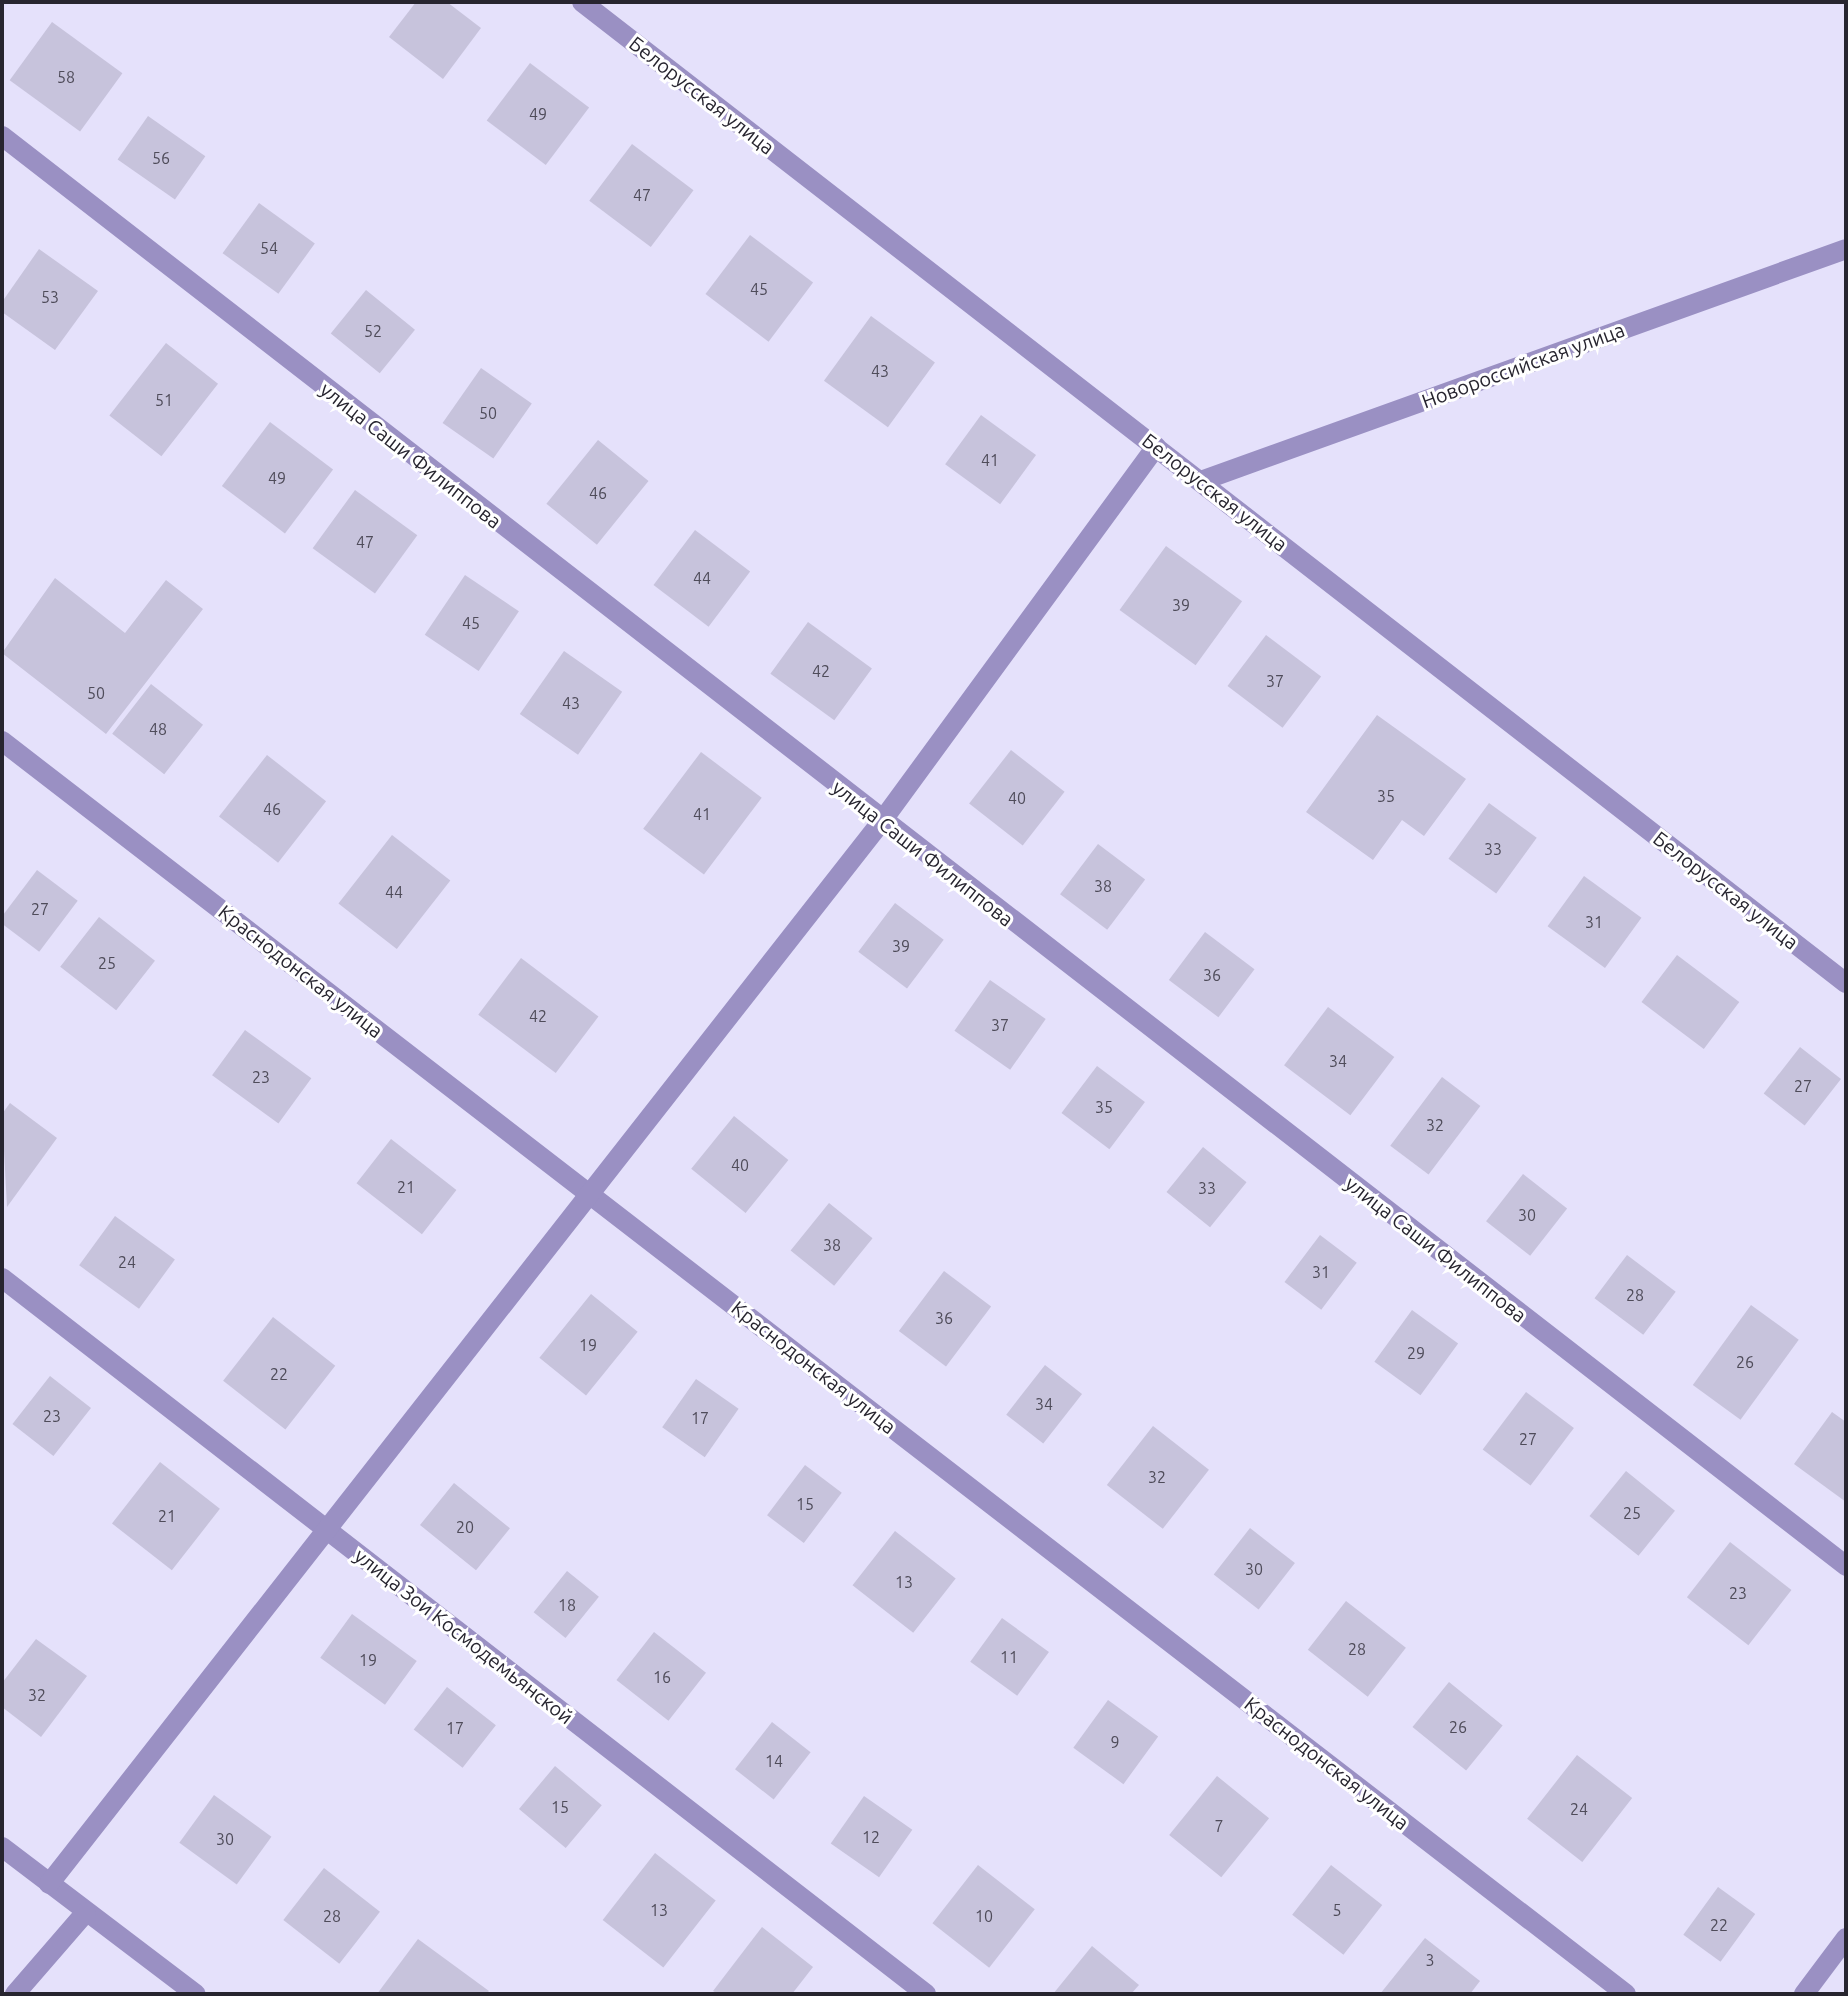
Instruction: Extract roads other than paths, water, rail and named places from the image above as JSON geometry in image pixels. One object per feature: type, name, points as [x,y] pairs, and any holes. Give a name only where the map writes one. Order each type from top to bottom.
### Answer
[{"type":"street","name":"Белорусская улица","points":[[582,2],[1846,983]]},
{"type":"street","name":"улица Саши Филиппова","points":[[2,136],[1846,1566]]},
{"type":"street","name":"Новороссийская улица","points":[[1201,481],[1846,249]]},
{"type":"street","points":[[49,1884],[882,821],[1156,447]]},
{"type":"street","name":"Краснодонская улица","points":[[2,741],[1626,1994]]},
{"type":"street","name":"улица Зои Космодемьянской","points":[[2,1278],[926,1994]]},
{"type":"street","points":[[2,1847],[196,1994]]},
{"type":"street","points":[[15,1994],[86,1912]]},
{"type":"street","points":[[1804,1994],[1846,1938]]}]
